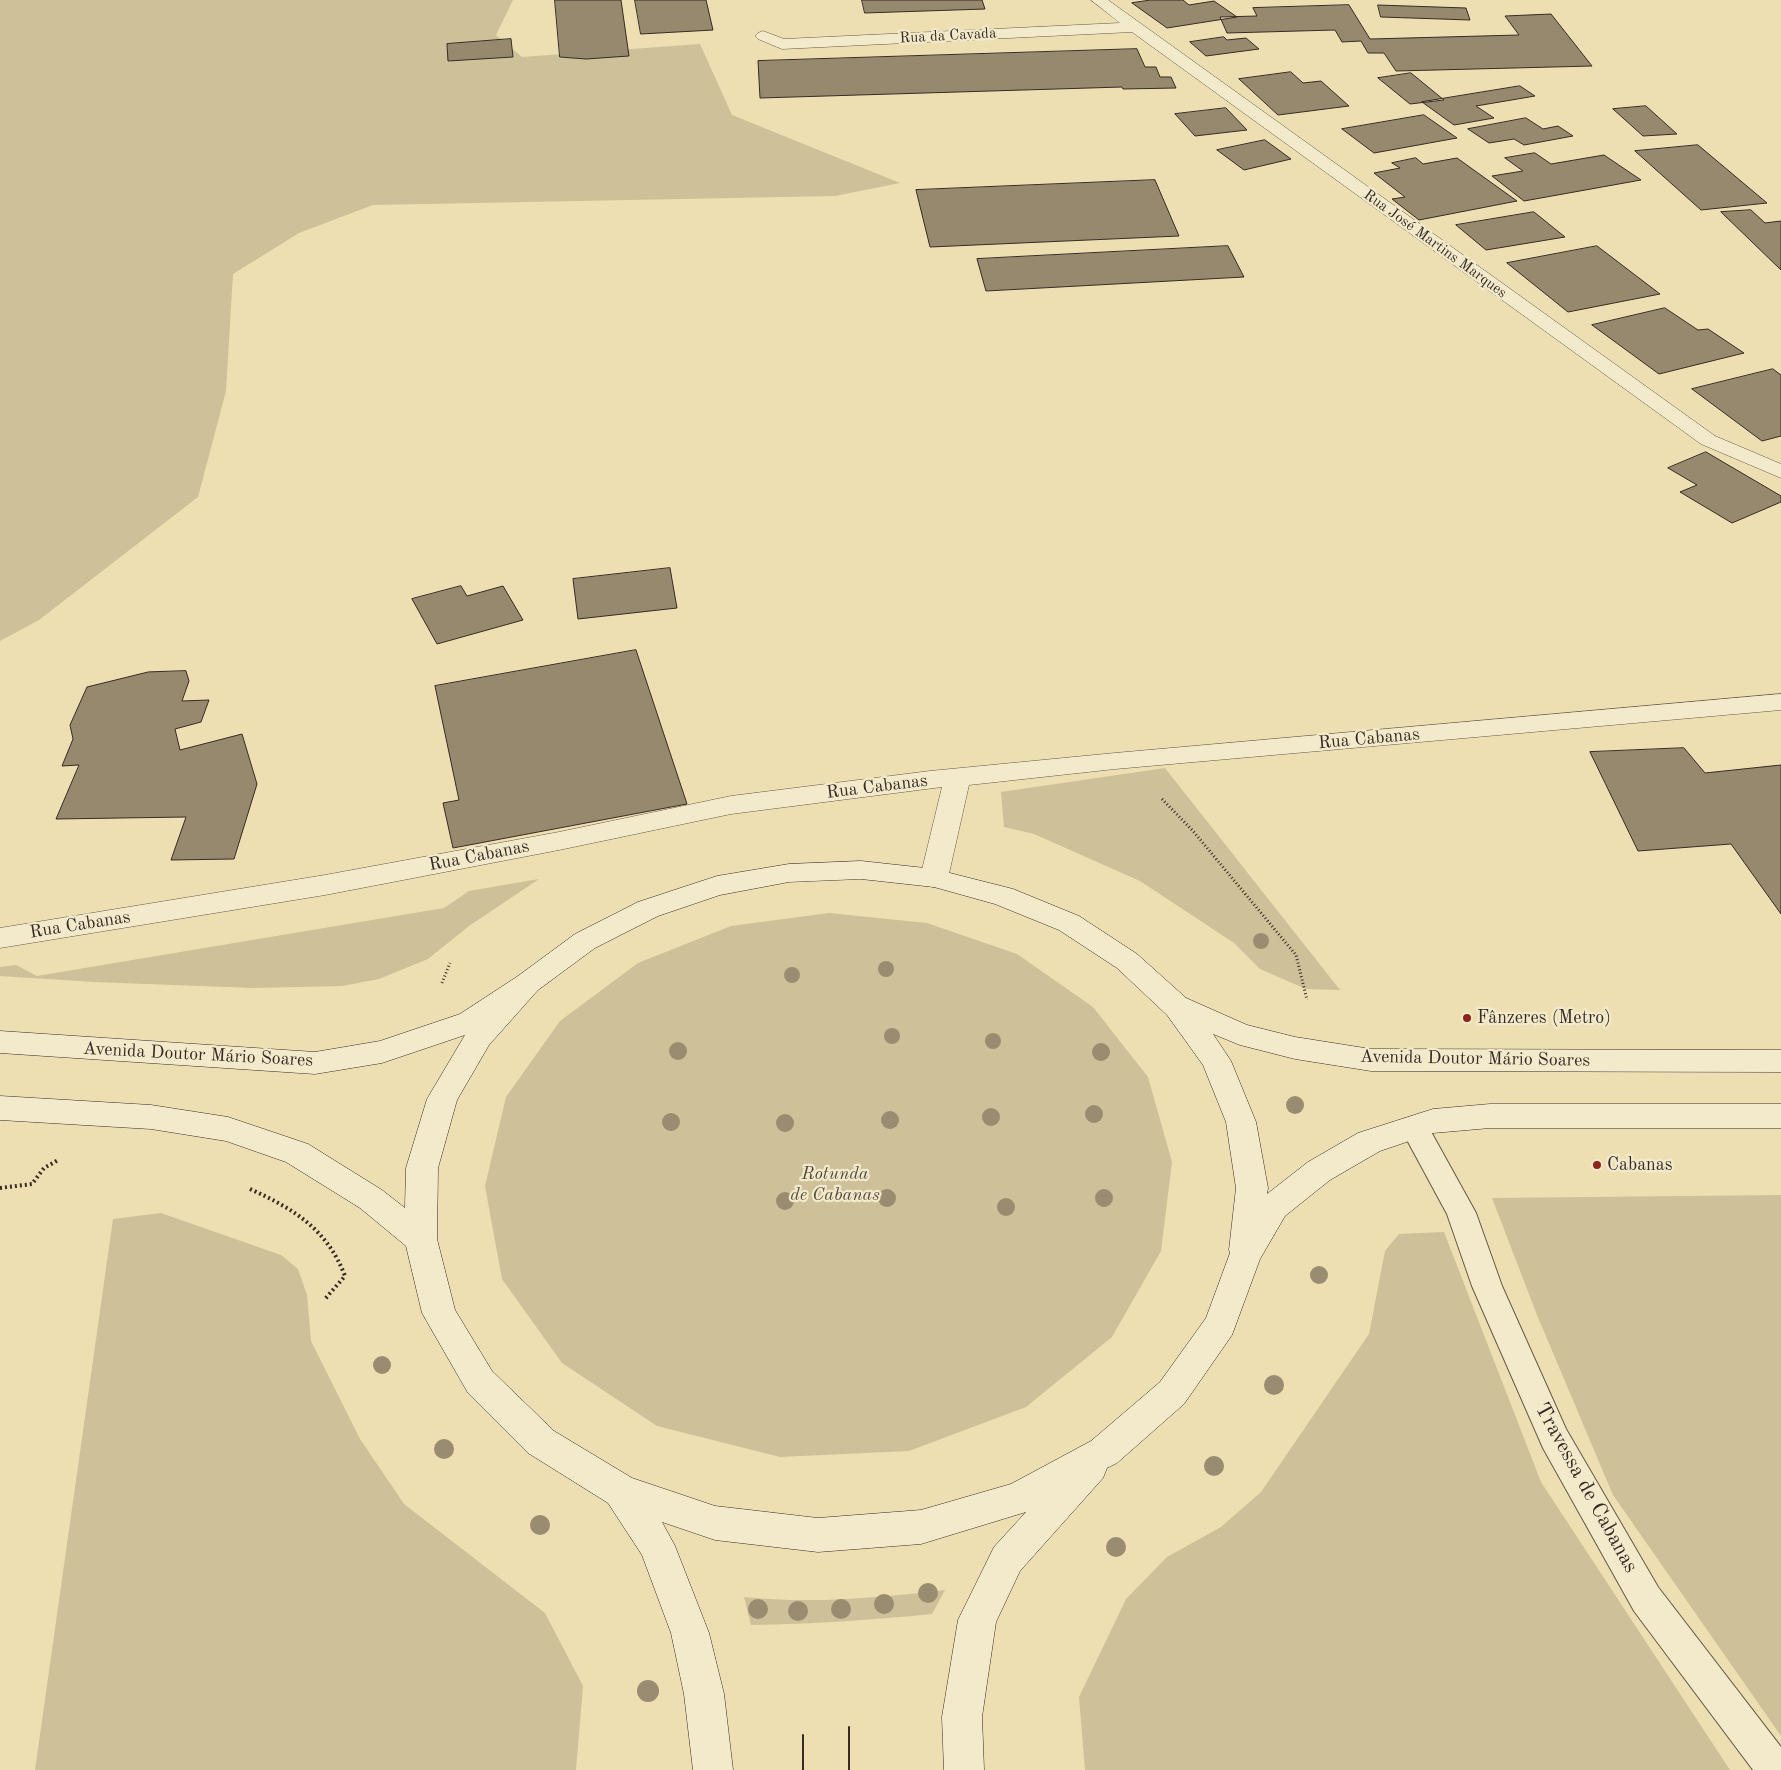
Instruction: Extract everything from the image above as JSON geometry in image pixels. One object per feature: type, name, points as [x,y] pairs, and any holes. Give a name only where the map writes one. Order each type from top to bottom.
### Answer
[{"type":"main road","name":"Rua José Martins Marques","points":[[1098,0],[1708,440],[1781,472]]},
{"type":"main road","name":"Rua da Cavada","points":[[763,36],[782,44],[1134,27]]},
{"type":"main road","name":"Rua Cabanas","points":[[0,938],[325,885],[559,841],[731,805],[957,778],[1155,758],[1781,702]]},
{"type":"main road","name":"Rua Cabanas","points":[[934,878],[957,778]]},
{"type":"main road","name":"Avenida Doutor Mário Soares","points":[[0,1042],[239,1059],[315,1062],[382,1052],[470,1022],[528,983],[585,941],[648,909],[717,886],[789,873],[861,870],[934,878],[1003,896],[1069,923],[1127,961],[1177,1007],[1216,1061],[1242,1122],[1252,1188],[1245,1256]]},
{"type":"main road","name":"Avenida Doutor Mário Soares","points":[[528,983],[478,1037],[442,1099],[422,1168],[421,1240],[439,1312],[480,1382],[542,1442],[621,1491],[716,1523],[818,1535],[921,1527],[1019,1498],[1104,1452],[1172,1393],[1220,1325],[1245,1256],[1274,1207],[1319,1171],[1369,1142],[1433,1121],[1490,1116],[1781,1116]]},
{"type":"main road","name":"Avenida Doutor Mário Soares","points":[[1177,1007],[1240,1034],[1295,1048],[1371,1060],[1781,1061]]},
{"type":"main road","points":[[0,1108],[151,1117],[228,1130],[297,1153],[371,1200],[421,1240]]},
{"type":"main road","points":[[964,1770],[962,1717],[977,1620],[1007,1559],[1104,1452]]},
{"type":"main road","points":[[621,1491],[657,1546],[690,1633],[704,1694],[713,1770]]},
{"type":"lane","name":"Travessa de Cabanas","points":[[1414,1127],[1461,1214],[1488,1286],[1554,1438],[1646,1599],[1776,1770]]},
{"type":"path","points":[[1155,758],[1152,790],[1193,832],[1296,955],[1307,1000]]},
{"type":"path","points":[[0,1188],[32,1184],[44,1168],[60,1159]]},
{"type":"path","points":[[242,1186],[274,1200],[316,1228],[334,1250],[345,1276],[325,1299]]},
{"type":"green space","points":[[0,0],[513,0],[496,35],[522,57],[700,44],[732,115],[900,183],[835,196],[373,205],[299,233],[233,274],[226,391],[198,497],[39,620],[0,641]]},
{"type":"green space","points":[[1165,768],[1340,990],[1306,989],[1260,969],[1234,943],[1140,881],[1034,834],[1004,827],[1001,792]]},
{"type":"green space","points":[[539,879],[469,926],[428,959],[379,979],[342,986],[253,988],[94,982],[0,976],[0,967],[16,965],[37,976],[444,908],[469,891]]},
{"type":"green space","name":"Rotunda de Cabanas","points":[[829,913],[927,923],[1017,954],[1093,1007],[1148,1077],[1172,1162],[1161,1251],[1112,1337],[1026,1407],[909,1451],[780,1457],[657,1426],[562,1363],[502,1279],[485,1186],[506,1097],[560,1021],[638,963],[731,926]]},
{"type":"green space","points":[[1781,1195],[1781,1736],[1613,1495],[1537,1315],[1492,1198]]},
{"type":"green space","points":[[161,1213],[281,1255],[298,1269],[307,1295],[311,1341],[360,1439],[404,1504],[545,1613],[583,1686],[576,1770],[35,1770],[113,1219]]},
{"type":"green space","points":[[1444,1232],[1541,1482],[1730,1770],[1085,1770],[1079,1697],[1126,1599],[1167,1557],[1221,1527],[1261,1492],[1369,1334],[1385,1251],[1399,1234]]},
{"type":"green space","points":[[945,1590],[932,1614],[797,1624],[751,1625],[744,1597],[819,1600]]},
{"type":"building","points":[[555,0],[621,0],[629,56],[586,59],[560,57]]},
{"type":"building","points":[[635,0],[706,0],[713,30],[641,34]]},
{"type":"building","points":[[862,0],[982,0],[985,9],[865,13]]},
{"type":"building","points":[[1151,0],[1183,0],[1189,5],[1214,1],[1237,17],[1167,28],[1132,3]]},
{"type":"building","points":[[1349,5],[1370,39],[1519,35],[1505,16],[1551,14],[1592,66],[1396,71],[1384,53],[1368,53],[1361,41],[1342,42],[1335,30],[1227,33],[1220,17],[1257,16],[1253,8]]},
{"type":"building","points":[[1378,5],[1466,8],[1470,20],[1381,17]]},
{"type":"building","points":[[1224,37],[1227,40],[1246,38],[1259,49],[1206,56],[1190,42]]},
{"type":"building","points":[[511,39],[513,57],[448,61],[447,44]]},
{"type":"building","points":[[1137,49],[1145,67],[1156,67],[1160,77],[1171,77],[1176,88],[1123,89],[1122,87],[760,98],[758,61]]},
{"type":"building","points":[[1291,72],[1303,83],[1321,81],[1349,106],[1278,115],[1239,79]]},
{"type":"building","points":[[1411,73],[1444,100],[1410,104],[1378,78]]},
{"type":"building","points":[[1520,86],[1535,96],[1476,106],[1494,118],[1454,125],[1422,102]]},
{"type":"building","points":[[1646,106],[1677,134],[1643,136],[1613,109]]},
{"type":"building","points":[[1226,108],[1247,130],[1195,136],[1175,114]]},
{"type":"building","points":[[1424,115],[1457,138],[1374,153],[1342,129]]},
{"type":"building","points":[[1526,118],[1543,129],[1558,126],[1573,136],[1524,145],[1514,139],[1489,143],[1468,129]]},
{"type":"building","points":[[1265,140],[1291,159],[1244,170],[1217,150]]},
{"type":"building","points":[[1698,145],[1767,203],[1701,210],[1635,151]]},
{"type":"building","points":[[1535,153],[1551,164],[1604,155],[1641,180],[1524,201],[1492,176],[1523,171],[1505,158]]},
{"type":"building","points":[[1416,158],[1423,164],[1457,158],[1517,201],[1419,220],[1392,199],[1405,197],[1374,173],[1400,168],[1392,163]]},
{"type":"building","points":[[1155,180],[1179,236],[930,247],[916,190]]},
{"type":"building","points":[[1751,210],[1765,223],[1781,221],[1781,270],[1721,212]]},
{"type":"building","points":[[1534,212],[1565,237],[1486,250],[1456,225]]},
{"type":"building","points":[[1228,246],[1244,277],[986,291],[977,259]]},
{"type":"building","points":[[1597,246],[1660,294],[1568,312],[1507,263]]},
{"type":"building","points":[[1665,308],[1698,330],[1708,329],[1744,353],[1659,374],[1592,325]]},
{"type":"building","points":[[1773,369],[1781,375],[1781,436],[1762,441],[1692,389]]},
{"type":"building","points":[[1706,452],[1781,496],[1781,502],[1732,523],[1680,492],[1697,485],[1668,468]]},
{"type":"building","points":[[670,568],[677,608],[578,619],[573,579]]},
{"type":"building","points":[[461,586],[467,596],[503,586],[523,620],[437,644],[412,599]]},
{"type":"building","points":[[636,650],[687,804],[453,848],[443,803],[459,800],[435,686]]},
{"type":"building","points":[[186,671],[189,681],[182,701],[209,700],[201,722],[175,729],[180,750],[242,734],[257,784],[234,859],[171,860],[186,817],[56,819],[79,765],[62,766],[73,739],[70,725],[87,687],[148,672]]},
{"type":"building","points":[[1684,748],[1705,773],[1781,765],[1781,914],[1731,844],[1638,851],[1590,752]]},
{"type":"tram line","points":[[849,1727],[849,1770]]},
{"type":"tram line","points":[[803,1735],[803,1770]]},
{"type":"place","name":"Fânzeres (Metro)","points":[[1467,1018]]},
{"type":"place","name":"Cabanas","points":[[1597,1165]]}]
